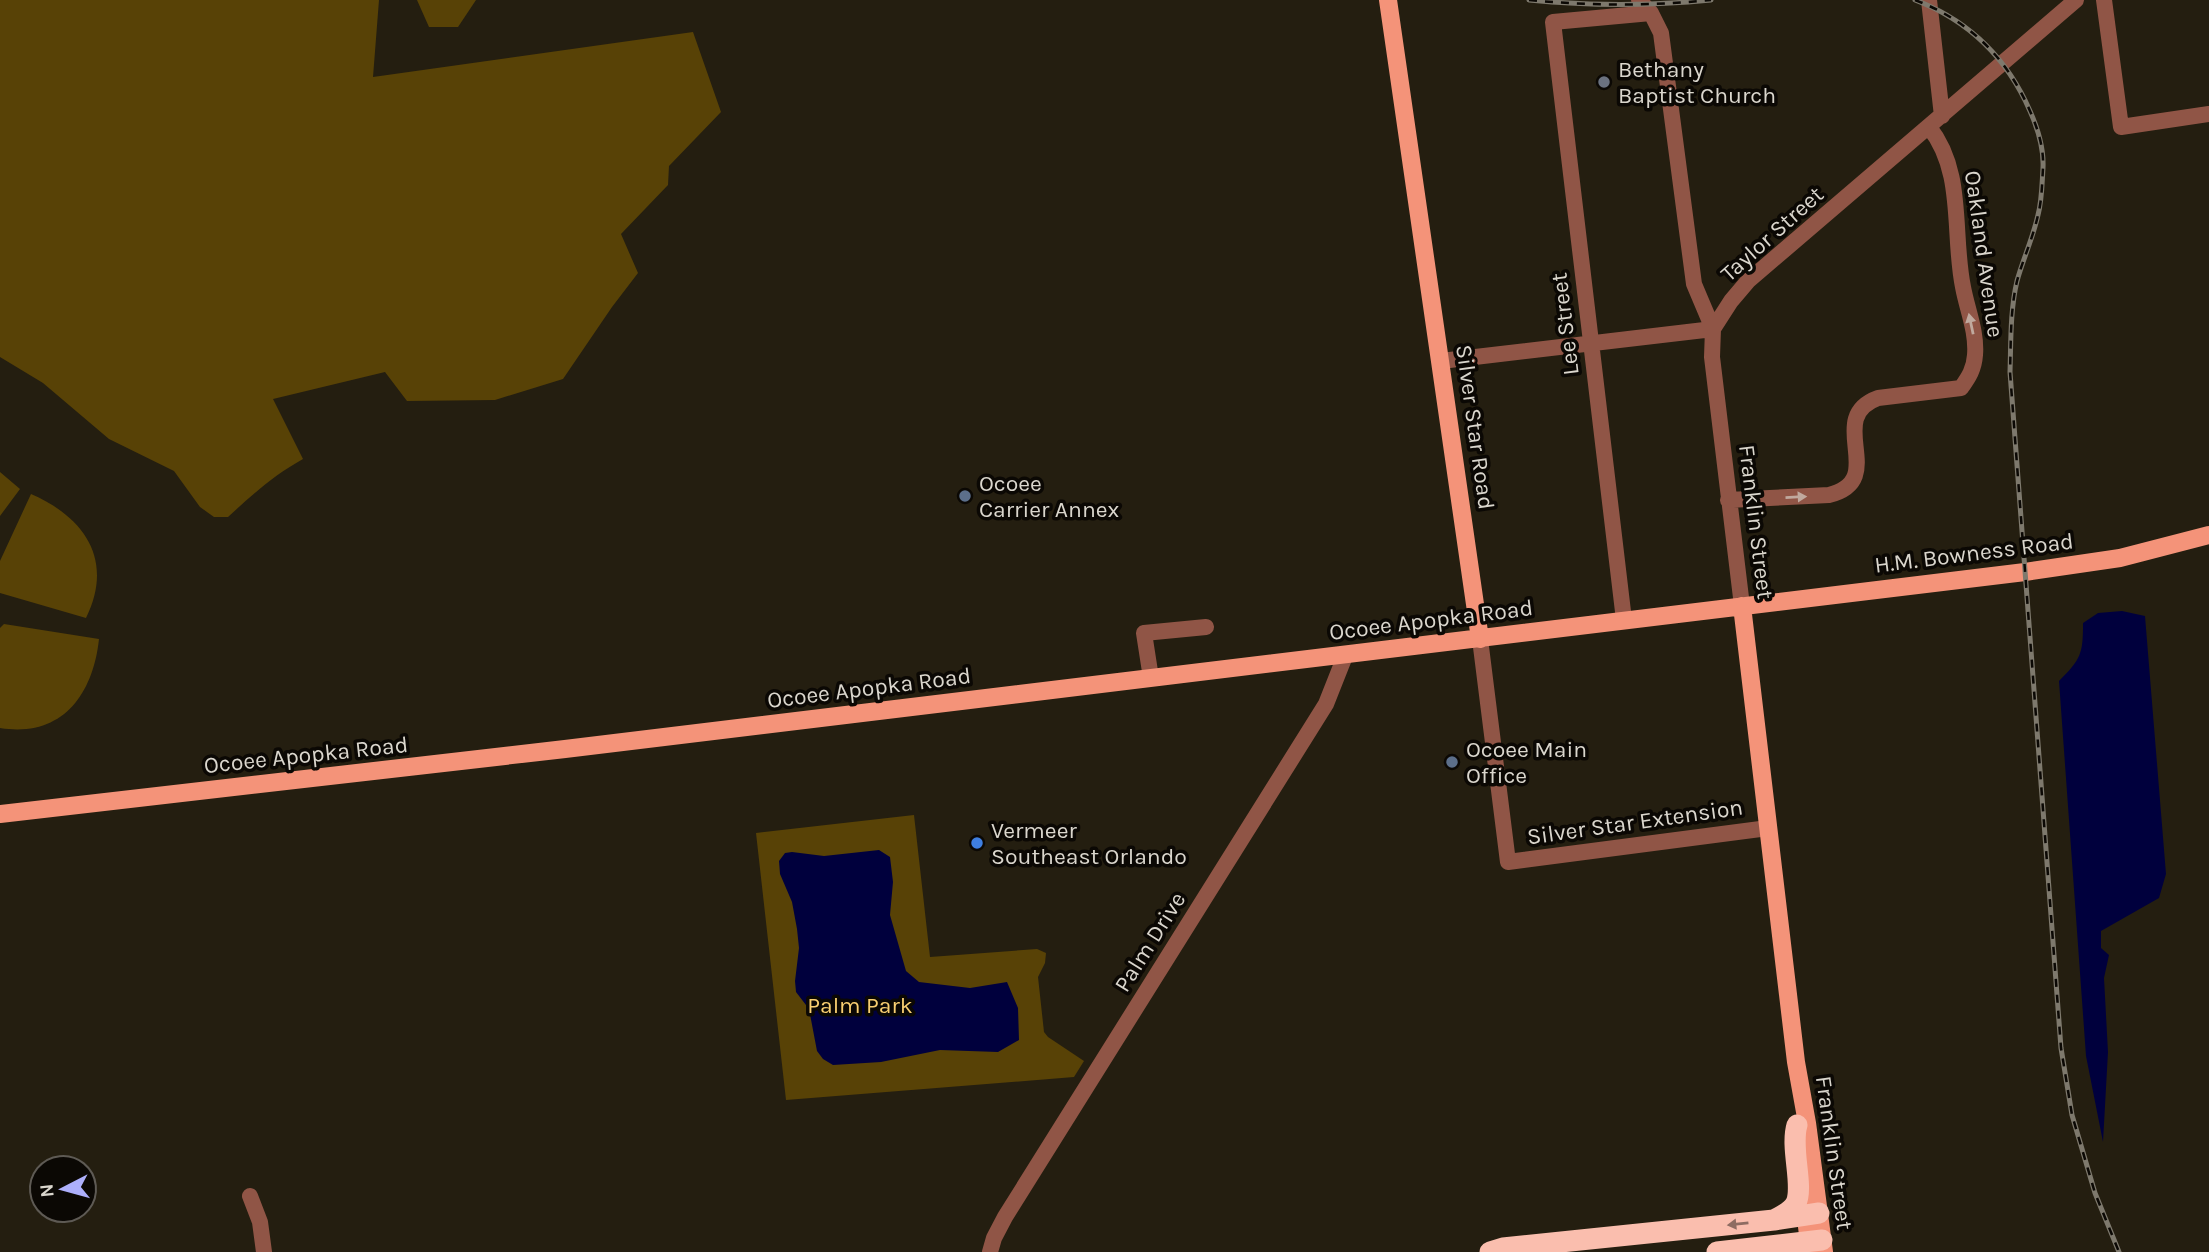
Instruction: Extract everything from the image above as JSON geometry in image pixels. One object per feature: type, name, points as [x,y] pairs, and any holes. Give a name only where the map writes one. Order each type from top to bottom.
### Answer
[{"type":"highway","points":[[1774,1220],[1788,1212],[1796,1203],[1798,1189],[1793,1137],[1797,1125]]},
{"type":"highway","points":[[1490,1252],[1542,1243],[1812,1214]]},
{"type":"highway","points":[[1717,1252],[1816,1246]]},
{"type":"main road","name":"Silver Star Road","points":[[1388,0],[1479,639]]},
{"type":"main road","name":"H.M. Bowness Road","points":[[1742,606],[2078,565],[2120,558],[2209,535]]},
{"type":"main road","name":"Ocoee Apopka Road","points":[[0,814],[1345,656],[1742,606]]},
{"type":"main road","name":"Franklin Street","points":[[1742,606],[1796,1062],[1807,1123],[1812,1214]]},
{"type":"main road","name":"Franklin Street","points":[[1796,1062],[1797,1125],[1816,1246]]},
{"type":"street","name":"Franklin Street","points":[[1639,0],[1651,13],[1661,33],[1694,284],[1713,329],[1712,357],[1742,606]]},
{"type":"street","points":[[1929,0],[1942,116]]},
{"type":"street","name":"Taylor Street","points":[[1713,329],[1748,281],[2076,0]]},
{"type":"street","points":[[2104,0],[2122,127],[2209,114]]},
{"type":"street","name":"Lee Street","points":[[1624,620],[1553,22],[1651,13]]},
{"type":"street","name":"Oakland Avenue","points":[[1728,500],[1842,492],[1852,486],[1856,476],[1854,424],[1860,409],[1878,398],[1961,388],[1972,374],[1975,353],[1973,331],[1962,285],[1953,181],[1947,156],[1929,127]]},
{"type":"street","points":[[1441,361],[1713,329]]},
{"type":"street","points":[[1151,678],[1144,633],[1206,626]]},
{"type":"street","name":"Silver Star Road","points":[[1479,639],[1508,862]]},
{"type":"street","name":"Palm Drive","points":[[990,1252],[1005,1217],[1084,1088],[1326,704],[1345,656]]},
{"type":"street","name":"Silver Star Extension","points":[[1508,862],[1768,828]]},
{"type":"street","points":[[250,1196],[260,1222],[264,1252]]},
{"type":"green space","points":[[0,0],[379,0],[373,77],[693,32],[721,112],[669,166],[668,185],[621,234],[638,273],[563,379],[495,400],[407,401],[385,372],[273,399],[303,459],[273,479],[228,517],[214,517],[200,507],[174,471],[109,439],[43,383],[0,357]]},
{"type":"green space","points":[[417,0],[476,0],[458,27],[429,27]]},
{"type":"green space","points":[[0,472],[20,489],[0,516]]},
{"type":"green space","points":[[31,494],[67,515],[90,544],[97,578],[94,597],[86,618],[0,593],[0,561]]},
{"type":"green space","points":[[4,624],[99,639],[90,678],[70,708],[57,719],[41,726],[22,729],[0,728],[0,628]]},
{"type":"green space","name":"Palm Park","points":[[914,815],[930,957],[1037,949],[1046,953],[1045,963],[1038,977],[1044,1032],[1084,1061],[1074,1077],[786,1100],[756,833]]},
{"type":"shaded area","points":[[2122,611],[2145,616],[2166,874],[2159,898],[2101,931],[2101,948],[2109,955],[2104,978],[2108,1052],[2103,1142],[2086,1056],[2059,681],[2079,655],[2083,623],[2098,613]]},
{"type":"shaded area","points":[[879,850],[890,857],[893,882],[890,915],[906,971],[919,982],[970,988],[1007,982],[1018,1008],[1019,1040],[998,1052],[940,1050],[881,1062],[833,1065],[817,1051],[809,1009],[796,992],[799,948],[797,929],[792,902],[780,874],[779,861],[785,853],[792,852],[824,856]]},
{"type":"railway","points":[[1529,0],[1620,4],[1711,0]]},
{"type":"railway","points":[[1915,0],[1969,30],[1998,58],[2021,92],[2036,125],[2041,146],[2043,168],[2040,203],[2015,292],[2010,372],[2061,1048],[2072,1115],[2095,1193],[2119,1252]]},
{"type":"place","name":"Bethany Baptist Church","points":[[1604,82]]},
{"type":"place","name":"Ocoee Carrier Annex","points":[[965,496]]},
{"type":"place","name":"Ocoee Main Office","points":[[1452,762]]},
{"type":"place","name":"Vermeer Southeast Orlando","points":[[977,843]]}]
